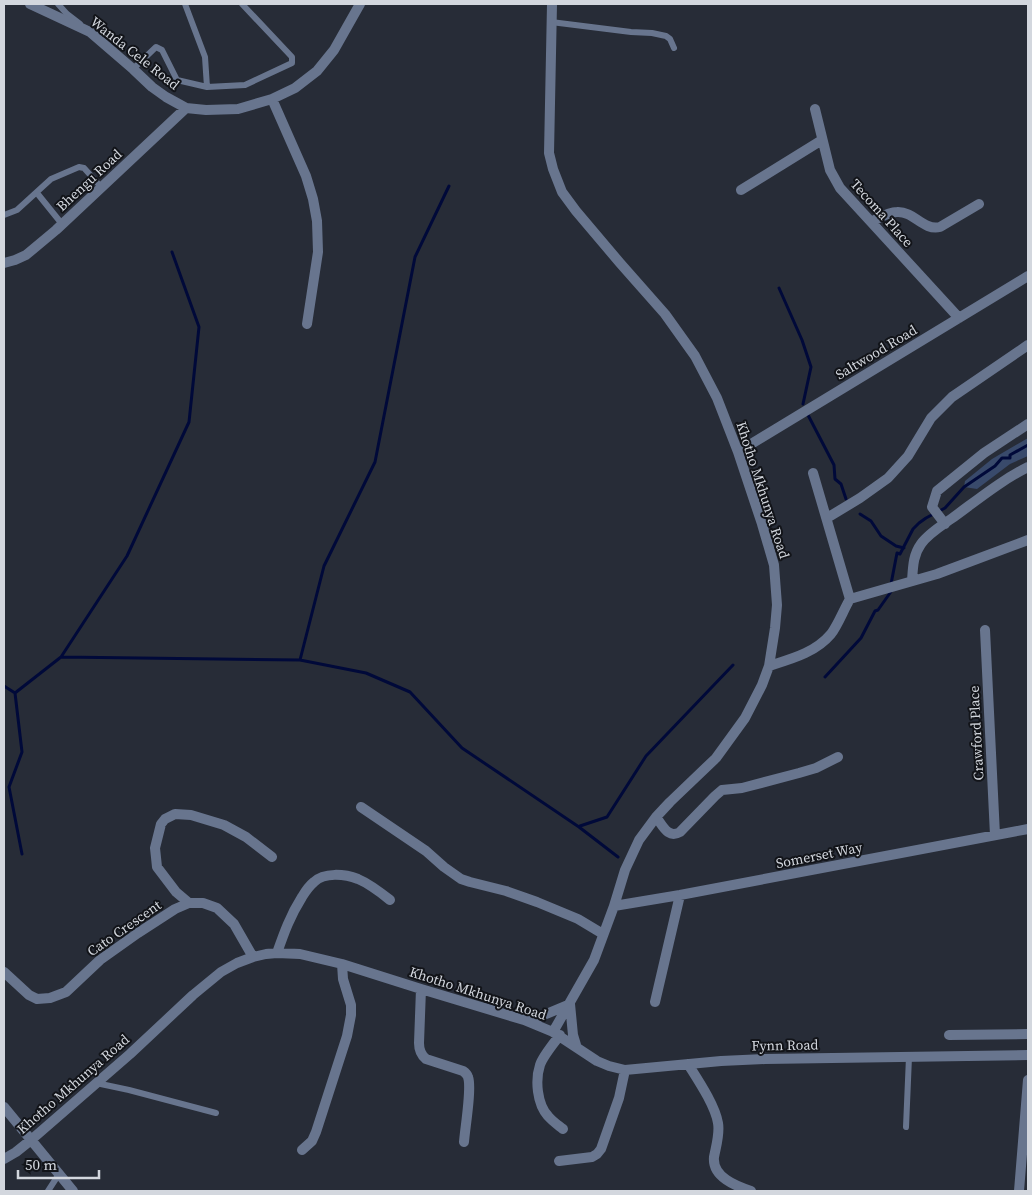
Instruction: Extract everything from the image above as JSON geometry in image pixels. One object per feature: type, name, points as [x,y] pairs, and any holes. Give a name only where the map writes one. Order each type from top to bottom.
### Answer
[{"type":"street","name":"Wanda Cele Road","points":[[30,4],[90,32],[152,87],[186,108],[206,110],[238,109],[272,99],[295,88],[317,71],[334,50],[360,4]]},
{"type":"street","name":"Khotho Mkhunya Road","points":[[4,1159],[31,1140],[130,1054],[193,994],[221,972],[253,957],[277,953],[300,954],[342,964],[524,1020],[556,1033],[594,960],[625,870],[639,840],[670,802],[716,758],[745,718],[762,686],[769,666],[777,605],[774,565],[762,524],[738,452],[716,398],[695,356],[665,314],[613,256],[562,192],[549,153],[552,4]]},
{"type":"street","points":[[272,99],[306,176],[317,221],[318,252],[307,324]]},
{"type":"street","name":"Bhengu Road","points":[[4,263],[26,255],[62,224],[186,108]]},
{"type":"street","name":"Tecoma Place","points":[[814,109],[830,170],[840,188],[960,318]]},
{"type":"street","points":[[741,190],[822,140]]},
{"type":"street","points":[[871,222],[890,213],[904,212],[926,226],[935,228],[940,227],[978,204]]},
{"type":"street","name":"Saltwood Road","points":[[738,452],[1028,276]]},
{"type":"street","points":[[827,518],[888,478],[908,456],[932,418],[952,397],[1028,345]]},
{"type":"street","points":[[942,521],[932,507],[937,491],[984,453],[1028,424]]},
{"type":"street","points":[[912,581],[913,565],[922,542],[942,521],[1014,474],[1028,467]]},
{"type":"street","points":[[769,666],[798,657],[817,647],[832,633],[850,599],[813,474]]},
{"type":"street","points":[[850,599],[937,574],[1028,540]]},
{"type":"street","name":"Crawford Place","points":[[985,630],[995,835]]},
{"type":"street","points":[[656,817],[666,831],[676,834],[722,790],[742,788],[799,773],[816,768],[838,757]]},
{"type":"street","points":[[361,807],[426,851],[461,879],[506,891],[537,902],[578,919],[603,934]]},
{"type":"street","points":[[253,957],[234,924],[217,908],[203,903],[189,903],[176,892],[157,867],[155,848],[161,824],[165,819],[175,814],[191,815],[224,825],[246,837],[272,856]]},
{"type":"street","name":"Somerset Way","points":[[614,906],[1028,829]]},
{"type":"street","points":[[277,953],[285,927],[295,908],[314,881],[322,877],[334,875],[356,878],[390,900]]},
{"type":"street","points":[[655,1002],[680,895]]},
{"type":"street","name":"Cato Crescent","points":[[4,972],[37,999],[50,998],[66,992],[100,960],[175,909],[189,903]]},
{"type":"street","points":[[302,1150],[312,1141],[316,1132],[347,1036],[351,1006],[343,979],[342,964]]},
{"type":"street","points":[[421,989],[418,1043],[422,1056],[463,1071],[468,1075],[469,1092],[464,1142]]},
{"type":"street","points":[[524,1020],[539,1017],[570,1004],[573,1035],[576,1045]]},
{"type":"street","points":[[556,1033],[540,1064],[537,1080],[543,1109],[548,1117],[563,1129]]},
{"type":"street","name":"Fynn Road","points":[[556,1033],[598,1061],[625,1070],[765,1059],[1028,1055]]},
{"type":"street","points":[[949,1035],[1028,1034]]},
{"type":"street","points":[[688,1064],[706,1094],[718,1124],[718,1140],[714,1160],[716,1168],[728,1182],[738,1188],[751,1191]]},
{"type":"street","points":[[559,1162],[592,1157],[601,1149],[619,1098],[625,1070]]},
{"type":"street","points":[[1019,1191],[1028,1080]]},
{"type":"street","points":[[4,1107],[73,1191]]},
{"type":"lane","points":[[58,4],[67,14],[90,32]]},
{"type":"lane","points":[[185,4],[205,57],[207,87]]},
{"type":"lane","points":[[133,69],[156,47],[162,50],[177,80],[207,87],[245,85],[292,64],[292,57],[242,4]]},
{"type":"lane","points":[[551,22],[652,33],[666,36],[670,39],[674,48]]},
{"type":"lane","points":[[4,215],[17,210],[52,179],[82,167],[102,187]]},
{"type":"lane","points":[[37,193],[62,224]]},
{"type":"lane","points":[[906,1128],[909,1057]]},
{"type":"lane","points":[[96,1083],[216,1113]]},
{"type":"lane","points":[[48,1191],[59,1174]]},
{"type":"shaded area","points":[[1028,438],[1028,456],[1010,464],[977,489],[964,487],[965,481],[992,459]]},
{"type":"waterway","points":[[300,660],[324,566],[375,462],[415,257],[449,186]]},
{"type":"waterway","points":[[61,657],[127,556],[189,422],[199,327],[172,252]]},
{"type":"waterway","points":[[779,288],[802,340],[811,367],[803,404]]},
{"type":"waterway","points":[[808,415],[834,465],[835,479],[841,484],[846,499]]},
{"type":"waterway","points":[[891,584],[897,553],[900,554],[913,529],[926,518],[945,508],[964,487],[995,466],[1002,458],[1010,458],[1010,455],[1028,445]]},
{"type":"waterway","points":[[860,514],[871,521],[881,536],[896,546],[904,548]]},
{"type":"waterway","points":[[825,677],[861,638],[875,611],[878,610],[891,591]]},
{"type":"waterway","points":[[4,686],[15,693],[61,657],[300,660],[366,673],[410,692],[462,748],[579,827],[618,857]]},
{"type":"waterway","points":[[580,826],[607,817],[646,756],[733,665]]},
{"type":"waterway","points":[[15,693],[22,752],[9,787],[22,854]]}]
